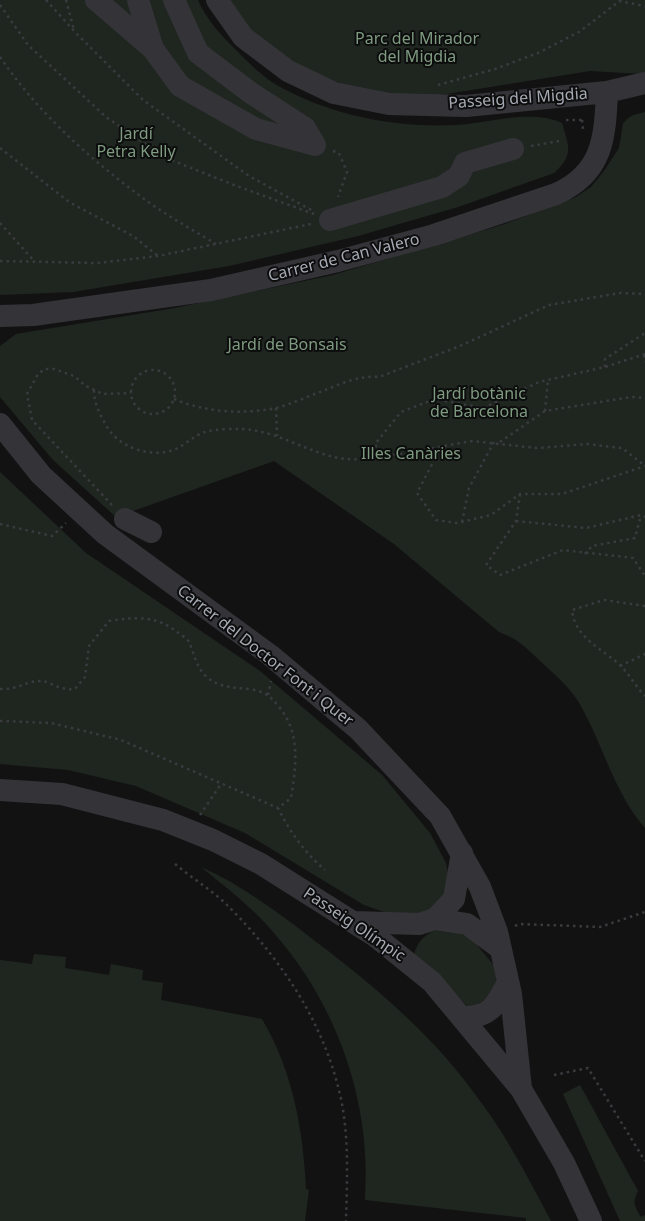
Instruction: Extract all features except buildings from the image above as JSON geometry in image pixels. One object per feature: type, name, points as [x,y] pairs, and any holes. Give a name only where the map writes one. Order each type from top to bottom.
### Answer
[{"type":"street","points":[[96,0],[153,49],[180,86],[256,130],[315,145]]},
{"type":"street","points":[[138,0],[153,49]]},
{"type":"street","points":[[174,0],[198,53],[250,93],[305,128],[315,145]]},
{"type":"street","name":"Passeig del Migdia","points":[[217,0],[243,37],[288,71],[334,93],[388,104],[466,106],[607,92],[645,83]]},
{"type":"street","name":"Carrer de Can Valero","points":[[2,318],[220,288],[338,261],[434,235],[556,194],[573,187],[587,174],[598,154],[604,135],[607,92]]},
{"type":"street","points":[[330,220],[442,187],[459,176],[465,163],[512,149]]},
{"type":"street","name":"Carrer del Doctor Font i Quer","points":[[0,424],[41,475],[106,534],[270,656],[358,729],[440,816],[480,887],[499,940]]},
{"type":"street","points":[[125,519],[151,532]]},
{"type":"street","name":"Passeig Olímpic","points":[[0,790],[62,794],[156,818],[191,831],[261,864],[353,922],[432,982],[521,1089],[564,1163],[591,1221]]},
{"type":"street","points":[[405,960],[410,939],[454,899],[462,853]]},
{"type":"street","points":[[353,922],[467,924],[499,940],[508,982],[521,1089]]},
{"type":"street","points":[[462,1017],[476,1017],[492,1010],[508,982]]},
{"type":"path","points":[[46,0],[143,100],[249,176],[330,220]]},
{"type":"path","points":[[66,0],[75,32]]},
{"type":"path","points":[[430,86],[446,84],[538,53],[579,32],[620,0],[645,6]]},
{"type":"path","points":[[0,5],[28,45],[106,117],[166,158],[330,220]]},
{"type":"path","points":[[0,56],[21,87],[89,156],[148,202],[216,244]]},
{"type":"path","points":[[566,120],[590,120]]},
{"type":"path","points":[[582,120],[584,136]]},
{"type":"path","points":[[512,149],[559,141]]},
{"type":"path","points":[[315,145],[339,153],[347,172],[330,220]]},
{"type":"path","points":[[0,148],[69,202],[133,236],[158,256]]},
{"type":"path","points":[[0,261],[97,263],[158,256],[330,220]]},
{"type":"path","points":[[0,224],[35,262]]},
{"type":"path","points":[[174,399],[190,406],[223,412],[276,408],[345,383],[372,376],[379,377],[442,353],[549,305],[620,293],[645,294]]},
{"type":"path","points":[[606,367],[605,358],[645,334]]},
{"type":"path","points":[[379,456],[375,444],[401,412],[435,399],[483,408],[548,380],[606,367],[645,354],[645,362]]},
{"type":"path","points":[[125,519],[32,420],[28,408],[27,394],[32,382],[45,369],[63,370],[103,394],[131,393]]},
{"type":"path","points":[[157,370],[164,372],[173,382],[176,394],[174,399],[165,412],[148,414],[137,408],[131,393],[132,384],[140,374],[157,370]]},
{"type":"path","points":[[545,411],[548,380]]},
{"type":"path","points":[[94,390],[94,400],[108,430],[123,442],[149,452],[175,449],[206,431],[249,429],[277,436],[313,452],[336,458],[366,460],[379,456],[470,441],[499,442],[537,448],[587,444],[622,448],[645,466]]},
{"type":"path","points":[[499,442],[545,411],[631,397],[645,398]]},
{"type":"path","points":[[276,408],[277,436]]},
{"type":"path","points":[[462,522],[469,488],[494,442]]},
{"type":"path","points":[[441,447],[417,493],[436,520],[462,522],[491,515],[520,494],[562,494],[645,466]]},
{"type":"path","points":[[520,494],[516,522],[486,565],[500,575],[563,550],[632,558],[645,576]]},
{"type":"path","points":[[516,522],[586,528],[641,515],[645,517]]},
{"type":"path","points":[[585,554],[592,546],[635,538],[641,515]]},
{"type":"path","points":[[0,524],[52,536],[66,523]]},
{"type":"path","points":[[645,606],[604,600],[572,610],[573,623],[598,651],[620,666],[645,696]]},
{"type":"path","points":[[0,689],[23,686],[36,681],[44,681],[64,690],[76,689],[85,676],[89,646],[109,621],[132,617],[153,619],[172,628],[188,640],[192,652],[206,677],[220,686],[268,694],[283,712],[296,742],[296,770],[291,798],[278,808]]},
{"type":"path","points":[[620,666],[645,654]]},
{"type":"path","name":"Carrer del Doctor Font i Quer","points":[[268,694],[272,676]]},
{"type":"path","points":[[0,721],[51,723],[121,740],[278,808],[287,826],[310,858],[325,870]]},
{"type":"path","points":[[191,831],[222,784]]},
{"type":"path","points":[[175,864],[230,908],[273,958],[303,998],[324,1042],[342,1105],[347,1155],[346,1221]]},
{"type":"path","points":[[499,940],[505,932],[519,924],[600,927],[645,912]]},
{"type":"path","points":[[554,1075],[588,1068],[645,1161]]},
{"type":"green space","name":"Jardí Petra Kelly","points":[[0,0],[198,0],[214,26],[251,65],[277,85],[304,99],[368,119],[413,125],[457,125],[524,117],[549,119],[562,123],[568,145],[567,156],[554,173],[458,207],[358,236],[229,266],[73,292],[0,295]]},
{"type":"green space","name":"Parc del Mirador del Migdia","points":[[226,0],[645,0],[645,74],[590,71],[434,96],[372,94],[304,71],[246,26]]},
{"type":"green space","name":"Jardí botànic de Barcelona","points":[[645,112],[645,828],[634,814],[616,783],[587,717],[570,690],[525,647],[511,637],[499,632],[394,544],[274,461],[116,517],[53,460],[0,397],[0,346],[16,334],[175,308],[333,275],[502,225],[576,197],[591,187],[619,148],[623,124],[633,115]]},
{"type":"green space","points":[[0,472],[86,553],[260,671],[382,775],[430,833],[446,863],[448,873],[444,897],[430,912],[393,915],[364,905],[245,833],[136,786],[68,770],[0,764]]},
{"type":"green space","points":[[201,867],[246,891],[288,921],[383,995],[424,1035],[463,1078],[490,1115],[518,1160],[551,1221],[526,1221],[526,1218],[365,1200],[366,1164],[363,1128],[346,1058],[333,1024],[297,961],[274,933],[249,907]]},
{"type":"green space","points":[[446,927],[472,939],[496,968],[496,980],[489,997],[470,1009],[437,974],[414,954],[422,939]]},
{"type":"green space","points":[[34,954],[66,957],[65,968],[109,975],[111,964],[143,970],[142,980],[163,983],[161,1000],[262,1019],[282,1059],[299,1123],[306,1189],[309,1190],[305,1221],[0,1221],[0,960],[32,964]]},
{"type":"green space","points":[[580,1085],[638,1191],[635,1204],[641,1217],[645,1215],[645,1221],[620,1221],[563,1094]]},
{"type":"park label","name":"Jardí de Bonsais","points":[[287,345]]},
{"type":"park label","name":"Illes Canàries","points":[[411,454]]}]
